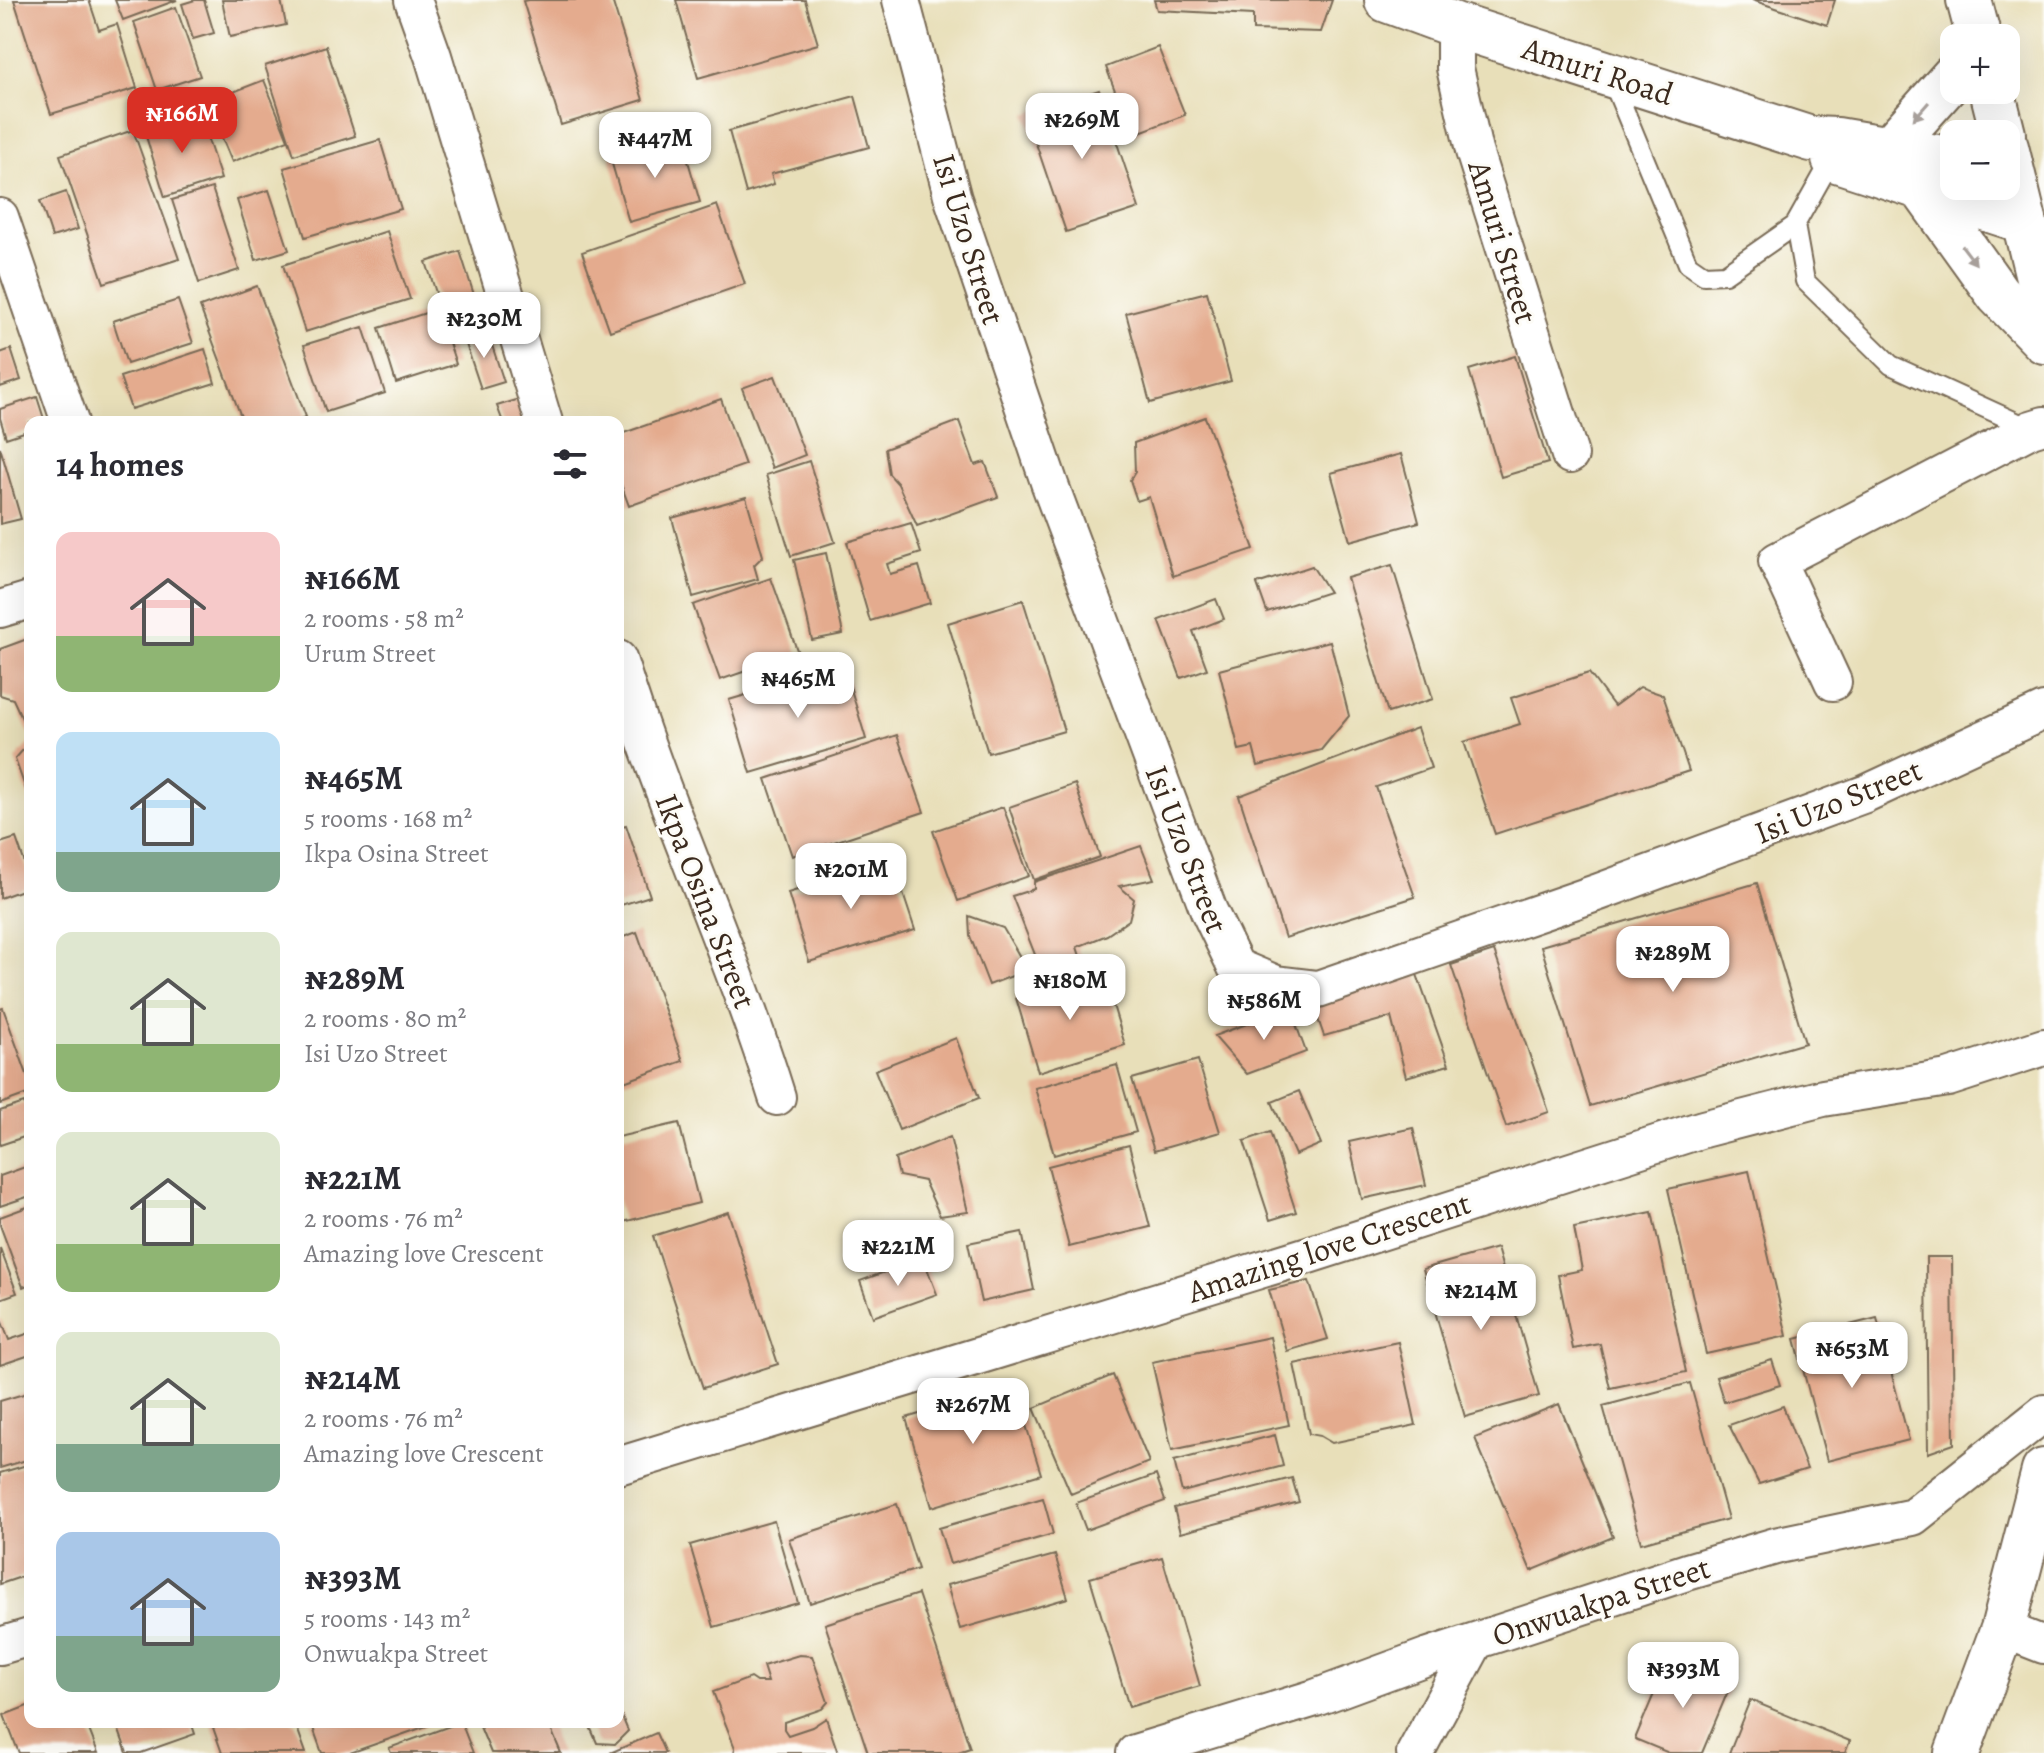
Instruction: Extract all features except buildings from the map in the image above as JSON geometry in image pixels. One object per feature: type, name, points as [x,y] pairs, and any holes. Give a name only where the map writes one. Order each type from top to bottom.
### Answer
[{"type":"main road","name":"Amuri Road","points":[[1387,0],[1821,149],[1939,176]]},
{"type":"main road","points":[[1969,0],[1975,24]]},
{"type":"main road","points":[[1890,148],[1940,92]]},
{"type":"main road","name":"Amuri Road","points":[[1821,149],[1837,140],[1890,148],[2024,221]]},
{"type":"main road","points":[[1939,176],[1998,294],[2044,341]]},
{"type":"main road","points":[[2019,200],[2044,302]]},
{"type":"main road","points":[[1957,1753],[2003,1629],[2044,1471]]},
{"type":"street","points":[[413,0],[542,416]]},
{"type":"street","name":"Isi Uzo Street","points":[[901,0],[953,199],[1050,485],[1209,911],[1236,967],[1276,984],[1318,989],[1599,892],[1865,794],[2044,711]]},
{"type":"street","name":"Amuri Street","points":[[1455,25],[1455,68],[1474,151],[1570,455]]},
{"type":"street","points":[[0,217],[68,416]]},
{"type":"street","points":[[1833,682],[1777,561],[2037,427]]},
{"type":"street","points":[[0,609],[24,602]]},
{"type":"street","name":"Ikpa Osina Street","points":[[624,676],[674,820],[744,998],[777,1097]]},
{"type":"street","name":"Amazing love Crescent","points":[[624,1464],[1287,1262],[1703,1129],[1823,1098],[1948,1078],[2044,1047]]},
{"type":"street","name":"Onwuakpa Street","points":[[1135,1753],[1315,1698],[1659,1580],[1779,1545],[1913,1517],[2044,1413]]},
{"type":"street","points":[[2003,1629],[2044,1645]]},
{"type":"street","points":[[0,1646],[24,1639]]},
{"type":"street","points":[[1415,1753],[1475,1642]]},
{"type":"lane","points":[[1611,75],[1688,264],[1704,275],[1725,274],[1795,225]]},
{"type":"lane","points":[[1821,149],[1795,225],[1805,281],[1891,365],[2037,427]]}]
